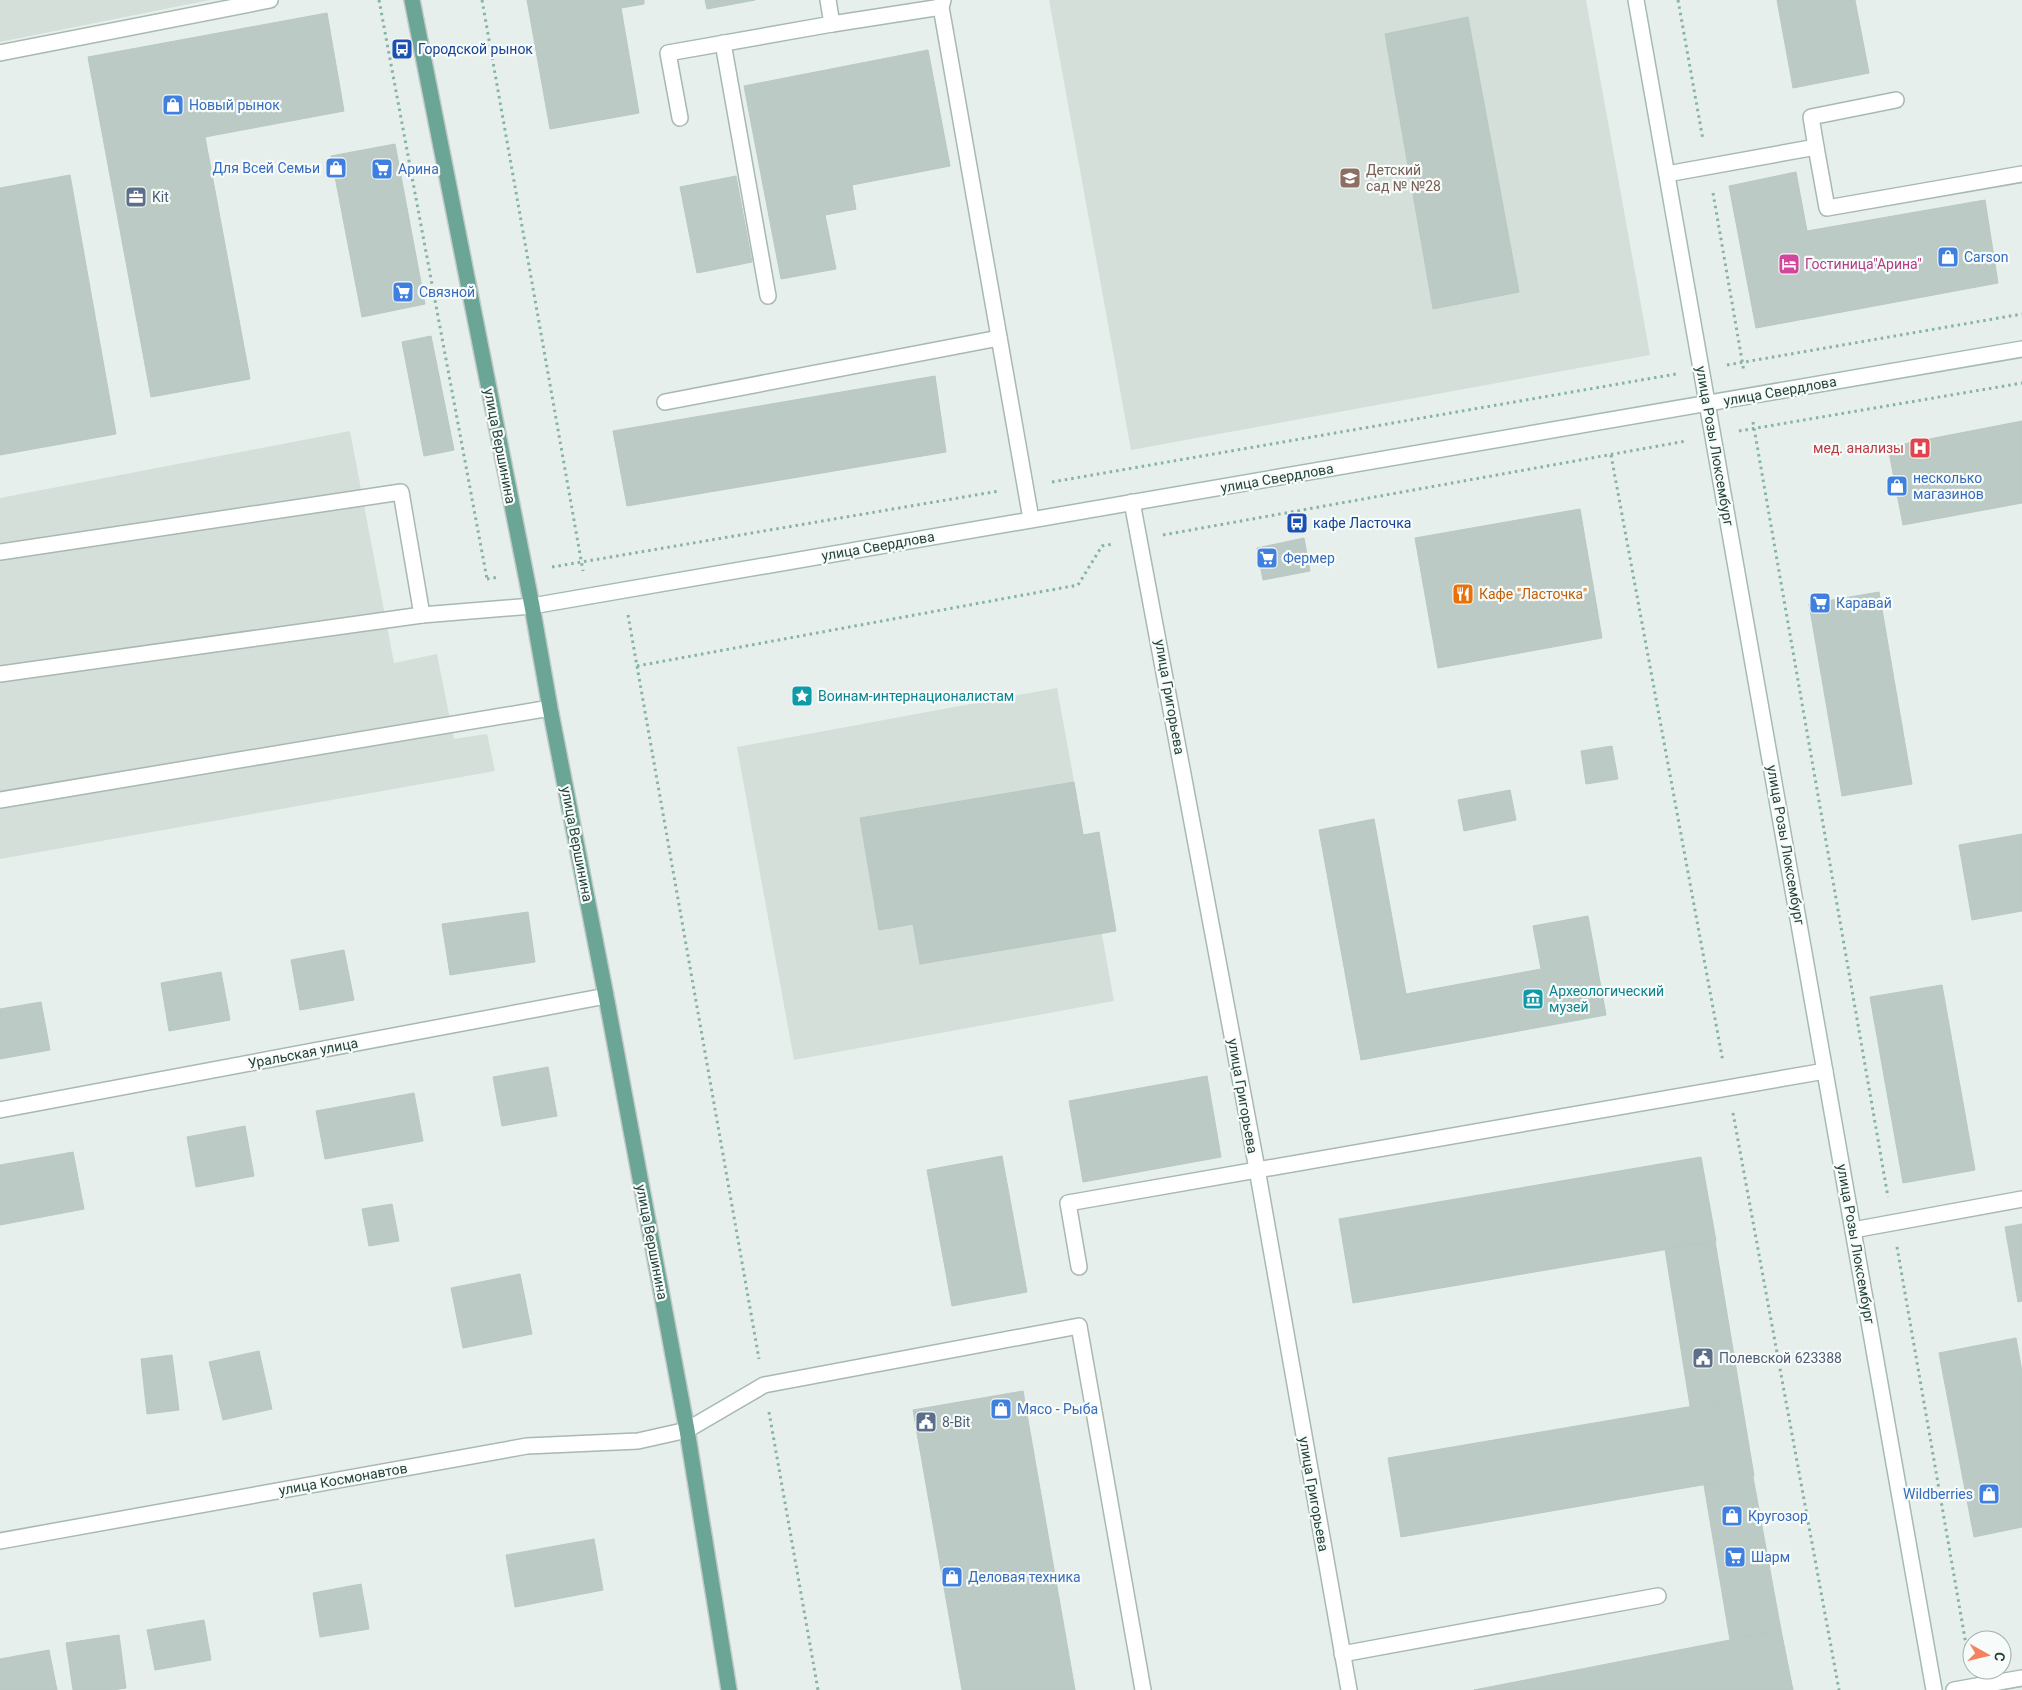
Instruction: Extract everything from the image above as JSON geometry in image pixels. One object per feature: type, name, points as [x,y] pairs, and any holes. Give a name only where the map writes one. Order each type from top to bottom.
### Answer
[{"type":"main road","name":"улица Вершинина","points":[[412,0],[532,606],[606,996],[687,1430],[729,1690]]},
{"type":"street","points":[[0,53],[270,0]]},
{"type":"street","points":[[828,0],[832,24]]},
{"type":"street","name":"улица Розы Люксембург","points":[[1636,0],[1934,1690]]},
{"type":"street","points":[[680,118],[668,53],[942,3],[1031,519]]},
{"type":"street","points":[[723,42],[768,296]]},
{"type":"street","points":[[1896,100],[1810,117],[1827,208],[2022,174]]},
{"type":"street","points":[[1667,174],[1816,147]]},
{"type":"street","points":[[665,402],[999,338]]},
{"type":"street","name":"улица Свердлова","points":[[0,674],[422,615],[493,611],[532,606],[2022,349]]},
{"type":"street","points":[[0,552],[401,492],[422,615]]},
{"type":"street","name":"улица Григорьева","points":[[1132,502],[1257,1169],[1349,1690]]},
{"type":"street","points":[[0,800],[550,708]]},
{"type":"street","name":"Уральская улица","points":[[0,1110],[606,996]]},
{"type":"street","points":[[1079,1267],[1068,1202],[1825,1071]]},
{"type":"street","points":[[1853,1230],[2022,1199]]},
{"type":"street","name":"улица Космонавтов","points":[[0,1541],[527,1446],[638,1441],[687,1430],[764,1385],[1079,1326],[1143,1690]]},
{"type":"street","points":[[1342,1654],[1658,1596]]},
{"type":"street","points":[[1954,1690],[2022,1678]]},
{"type":"path","points":[[379,0],[493,611]]},
{"type":"path","points":[[482,0],[588,596]]},
{"type":"path","points":[[525,571],[582,563],[2022,314]]},
{"type":"path","points":[[1973,1687],[1754,428],[2022,383]]},
{"type":"path","points":[[637,666],[1078,585],[1102,546],[1713,435]]},
{"type":"path","points":[[624,590],[818,1690]]},
{"type":"shaded area","points":[[0,0],[210,0],[0,42]]},
{"type":"shaded area","name":"Детский сад № №28","points":[[1049,0],[1586,0],[1650,355],[1131,450]]},
{"type":"shaded area","points":[[350,431],[394,663],[437,654],[454,739],[487,734],[495,771],[0,859],[0,498]]},
{"type":"shaded area","points":[[1057,688],[1114,1001],[794,1060],[737,747]]},
{"type":"building","points":[[527,0],[644,0],[644,4],[621,8],[639,113],[550,129]]},
{"type":"building","points":[[705,0],[755,0],[707,9]]},
{"type":"building","points":[[1777,0],[1855,0],[1869,73],[1793,88]]},
{"type":"building","points":[[327,13],[344,111],[205,137],[250,379],[151,397],[88,57]]},
{"type":"building","points":[[1468,17],[1519,292],[1433,309],[1385,34]]},
{"type":"building","points":[[928,50],[950,166],[852,185],[856,209],[825,215],[836,269],[781,279],[744,86]]},
{"type":"building","points":[[395,144],[425,304],[362,317],[331,156]]},
{"type":"building","points":[[1796,172],[1807,231],[1985,200],[1998,283],[1756,328],[1729,186]]},
{"type":"building","points":[[70,175],[116,434],[0,455],[0,188]]},
{"type":"building","points":[[736,176],[752,262],[697,273],[680,187]]},
{"type":"building","points":[[431,336],[454,450],[424,456],[402,342]]},
{"type":"building","points":[[935,376],[946,452],[627,506],[613,431]]},
{"type":"building","points":[[2022,421],[2022,503],[1903,525],[1888,447]]},
{"type":"building","points":[[1580,509],[1602,638],[1438,668],[1415,538]]},
{"type":"building","points":[[1304,538],[1310,571],[1263,580],[1257,548]]},
{"type":"building","points":[[1879,592],[1912,784],[1842,796],[1809,604]]},
{"type":"building","points":[[1612,746],[1618,779],[1586,784],[1581,751]]},
{"type":"building","points":[[1074,782],[1083,835],[1099,832],[1116,931],[920,964],[913,924],[879,930],[860,818]]},
{"type":"building","points":[[1510,790],[1516,820],[1464,831],[1458,800]]},
{"type":"building","points":[[1374,819],[1406,994],[1541,969],[1533,926],[1588,916],[1606,1015],[1361,1060],[1319,830]]},
{"type":"building","points":[[2022,834],[2022,911],[1972,920],[1959,845]]},
{"type":"building","points":[[528,912],[535,962],[450,975],[442,924]]},
{"type":"building","points":[[344,950],[354,1000],[300,1010],[291,960]]},
{"type":"building","points":[[221,972],[230,1020],[169,1031],[161,983]]},
{"type":"building","points":[[1942,985],[1975,1170],[1903,1183],[1870,997]]},
{"type":"building","points":[[41,1002],[50,1050],[0,1059],[0,1009]]},
{"type":"building","points":[[548,1067],[557,1116],[502,1126],[493,1077]]},
{"type":"building","points":[[1207,1076],[1221,1157],[1083,1182],[1069,1101]]},
{"type":"building","points":[[414,1093],[423,1141],[325,1159],[316,1111]]},
{"type":"building","points":[[245,1126],[254,1176],[196,1187],[187,1137]]},
{"type":"building","points":[[73,1152],[84,1209],[0,1225],[0,1165]]},
{"type":"building","points":[[1002,1156],[1027,1292],[952,1306],[927,1170]]},
{"type":"building","points":[[1701,1157],[1716,1241],[1353,1303],[1339,1219]]},
{"type":"building","points":[[392,1204],[399,1241],[369,1246],[362,1209]]},
{"type":"building","points":[[2022,1224],[2022,1301],[2018,1302],[2005,1227]]},
{"type":"building","points":[[1715,1241],[1741,1398],[1690,1406],[1665,1249]]},
{"type":"building","points":[[520,1274],[532,1334],[463,1348],[451,1288]]},
{"type":"building","points":[[2016,1338],[2022,1371],[2022,1527],[1974,1537],[1939,1353]]},
{"type":"building","points":[[259,1351],[272,1409],[223,1420],[209,1362]]},
{"type":"building","points":[[172,1355],[179,1410],[147,1414],[141,1359]]},
{"type":"building","points":[[1023,1391],[1075,1690],[962,1690],[913,1410]]},
{"type":"building","points":[[1741,1398],[1754,1476],[1401,1537],[1388,1458]]},
{"type":"building","points":[[1753,1477],[1781,1630],[1730,1640],[1704,1485]]},
{"type":"building","points":[[594,1539],[603,1590],[515,1607],[506,1555]]},
{"type":"building","points":[[361,1584],[369,1629],[320,1637],[313,1593]]},
{"type":"building","points":[[204,1620],[211,1660],[155,1670],[147,1630]]},
{"type":"building","points":[[1781,1630],[1793,1690],[1474,1690],[1730,1640]]},
{"type":"building","points":[[119,1635],[126,1688],[73,1690],[66,1643]]},
{"type":"building","points":[[49,1650],[57,1690],[0,1690],[0,1659]]},
{"type":"place","name":"Городской рынок","points":[[402,49]]},
{"type":"place","name":"Новый рынок","points":[[173,105]]},
{"type":"place","name":"Для Всей Семьи","points":[[336,168]]},
{"type":"place","name":"Арина","points":[[382,169]]},
{"type":"place","name":"Детский сад № №28","points":[[1350,178]]},
{"type":"place","name":"Kit","points":[[136,197]]},
{"type":"place","name":"Carson","points":[[1948,257]]},
{"type":"place","name":"Гостиница\"Арина\"","points":[[1789,264]]},
{"type":"place","name":"Связной","points":[[403,292]]},
{"type":"place","name":"мед. анализы","points":[[1920,448]]},
{"type":"place","name":"несколько магазинов","points":[[1897,486]]},
{"type":"place","name":"кафе Ласточка","points":[[1297,523]]},
{"type":"place","name":"Фермер","points":[[1267,558]]},
{"type":"place","name":"Кафе \"Ласточка\"","points":[[1463,594]]},
{"type":"place","name":"Каравай","points":[[1820,603]]},
{"type":"place","name":"Воинам-интернационалистам","points":[[802,696]]},
{"type":"place","name":"Археологический музей","points":[[1533,999]]},
{"type":"place","name":"Полевской 623388","points":[[1703,1358]]},
{"type":"place","name":"Мясо - Рыба","points":[[1001,1409]]},
{"type":"place","name":"8-Bit","points":[[926,1422]]},
{"type":"place","name":"Wildberries","points":[[1989,1494]]},
{"type":"place","name":"Кругозор","points":[[1732,1516]]},
{"type":"place","name":"Шарм","points":[[1735,1557]]},
{"type":"place","name":"Деловая техника","points":[[952,1577]]}]
